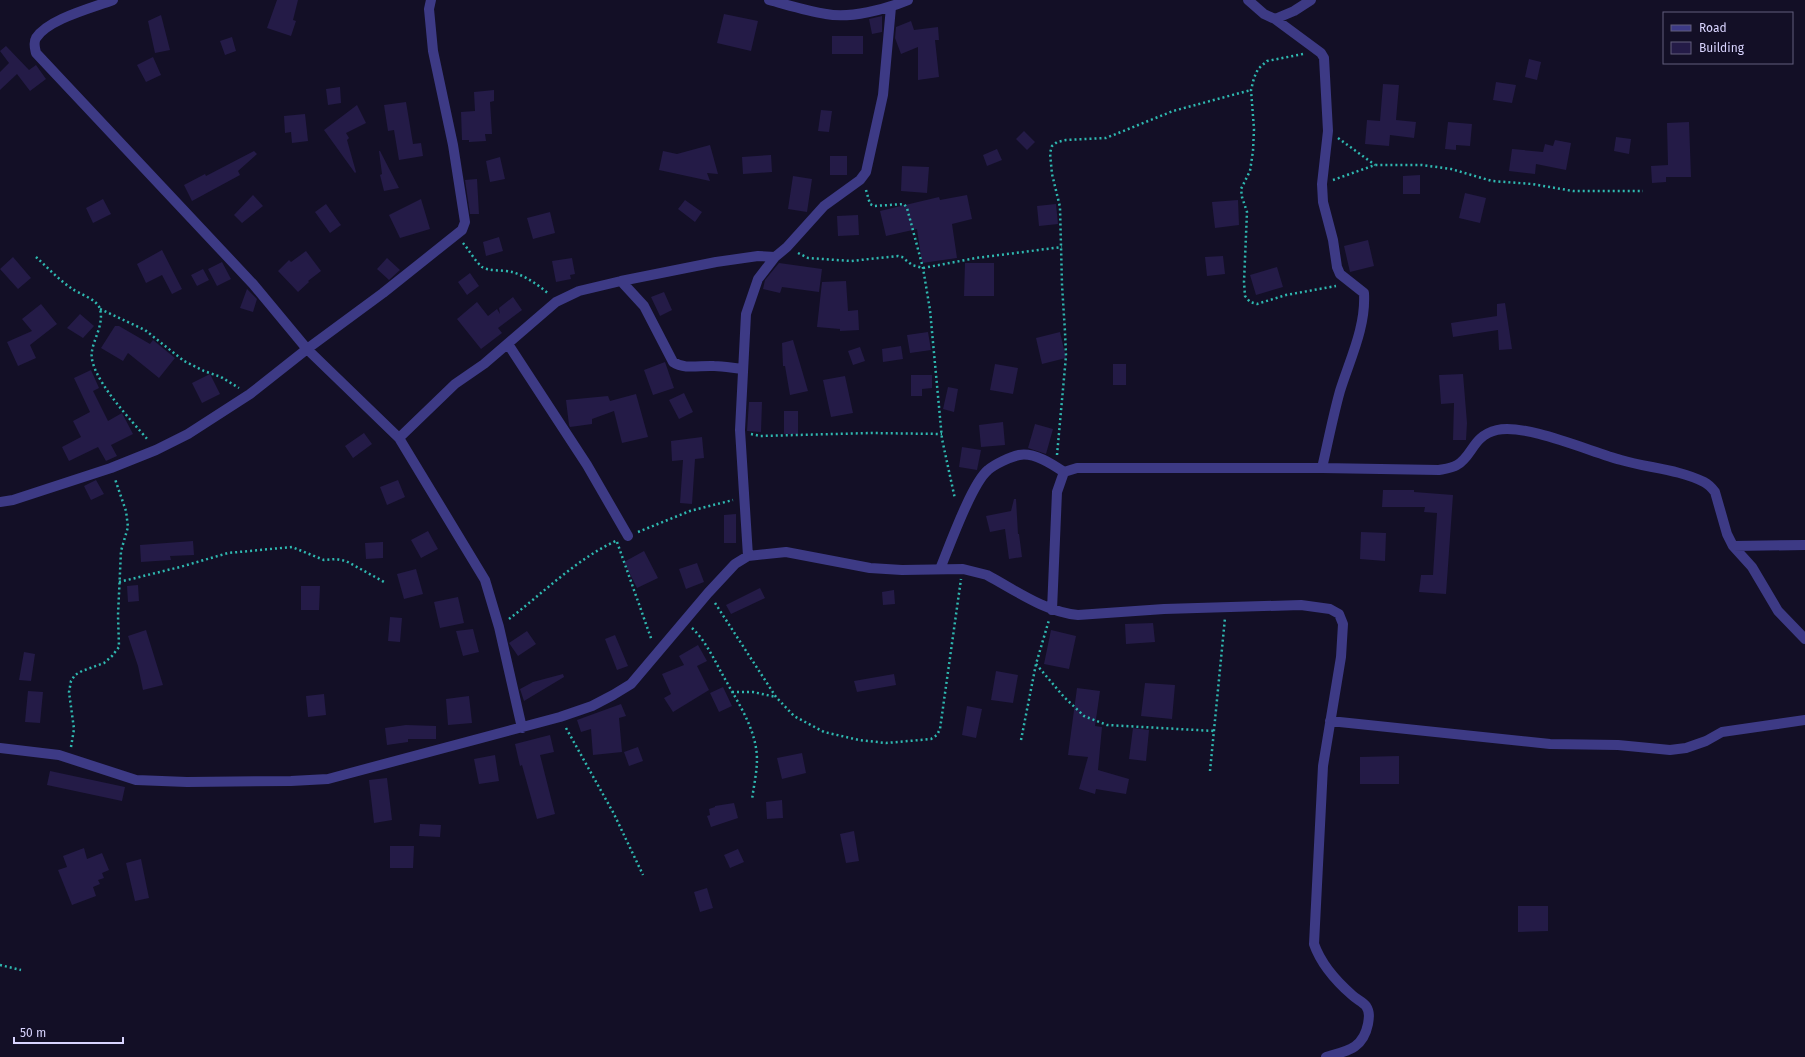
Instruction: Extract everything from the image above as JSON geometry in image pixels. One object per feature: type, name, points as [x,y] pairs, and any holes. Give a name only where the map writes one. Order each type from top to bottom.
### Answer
[{"type":"street","points":[[113,0],[60,20],[44,30],[36,39],[34,44],[36,53],[253,284],[307,349],[399,438],[485,580],[499,627],[522,728]]},
{"type":"street","points":[[0,502],[12,500],[110,468],[156,450],[188,434],[250,394],[462,230],[465,222],[453,145],[433,51],[429,9],[431,0]]},
{"type":"street","points":[[769,0],[828,15],[855,14],[891,7],[908,0]]},
{"type":"street","points":[[1248,0],[1264,14],[1275,19],[1317,50],[1324,58],[1328,131],[1322,184],[1323,202],[1333,240],[1337,267],[1340,274],[1364,293],[1362,316],[1352,358],[1340,391],[1322,468]]},
{"type":"street","points":[[1275,19],[1294,12],[1311,0]]},
{"type":"street","points":[[748,556],[740,430],[746,314],[758,279],[775,256],[787,248],[824,206],[863,176],[866,172],[883,95],[891,7]]},
{"type":"street","points":[[399,438],[455,384],[508,344],[556,302],[579,291],[621,281],[716,262],[758,256],[775,256]]},
{"type":"street","points":[[621,281],[644,306],[673,362],[684,367],[713,366],[742,369]]},
{"type":"street","points":[[508,344],[588,465],[628,536]]},
{"type":"street","points":[[940,569],[960,521],[979,482],[988,470],[997,464],[1019,455],[1030,456],[1047,461],[1060,469],[1322,468],[1439,470],[1455,466],[1463,460],[1470,449],[1483,436],[1498,430],[1528,431],[1621,460],[1674,472],[1704,482],[1715,492],[1727,534],[1733,546],[1752,567],[1778,611],[1805,639]]},
{"type":"street","points":[[1052,610],[1057,492],[1060,469]]},
{"type":"street","points":[[1733,546],[1805,545]]},
{"type":"street","points":[[0,748],[70,757],[136,780],[261,781],[328,779],[522,728],[592,706],[631,684],[708,593],[735,564],[748,556],[786,552],[870,568],[902,570],[963,569],[987,575],[1052,610],[1064,614],[1078,615],[1164,609],[1301,605],[1330,609],[1339,614],[1343,624],[1341,657],[1323,766],[1314,944],[1319,957],[1332,975],[1352,995],[1366,1006],[1369,1015],[1363,1040],[1356,1046],[1326,1057]]},
{"type":"street","points":[[1330,721],[1550,744],[1618,745],[1670,750],[1686,748],[1706,741],[1722,732],[1805,720]]},
{"type":"path","points":[[1317,50],[1292,58],[1267,61],[1258,69],[1251,90],[1254,129],[1253,152],[1250,170],[1241,189],[1242,198],[1247,212],[1244,282],[1245,296],[1250,302],[1257,304],[1286,296],[1350,283]]},
{"type":"path","points":[[1060,469],[1066,356],[1060,207],[1052,174],[1050,153],[1052,146],[1057,142],[1066,140],[1106,138],[1173,111],[1251,90]]},
{"type":"path","points":[[1328,131],[1374,165]]},
{"type":"path","points":[[1322,184],[1374,165],[1422,165],[1451,169],[1492,181],[1532,184],[1573,191],[1643,191]]},
{"type":"path","points":[[863,176],[870,204],[874,206],[904,204],[907,208],[923,268],[930,310],[942,434],[960,521]]},
{"type":"path","points":[[457,235],[482,266],[488,269],[514,272],[527,278],[539,285],[556,302]]},
{"type":"path","points":[[787,248],[808,258],[851,261],[898,256],[902,257],[912,265],[923,268],[976,258],[1062,247]]},
{"type":"path","points":[[36,257],[70,288],[96,304],[100,309],[145,330],[184,361],[204,371],[221,377],[250,394]]},
{"type":"path","points":[[100,309],[98,336],[92,352],[93,366],[120,407],[156,450]]},
{"type":"path","points":[[740,430],[760,436],[871,433],[942,434]]},
{"type":"path","points":[[70,757],[74,729],[69,692],[71,681],[75,675],[104,663],[116,652],[119,647],[118,615],[121,551],[128,528],[126,511],[110,468]]},
{"type":"path","points":[[499,627],[574,567],[616,540],[690,511],[744,497]]},
{"type":"path","points":[[616,540],[657,655]]},
{"type":"path","points":[[119,582],[228,553],[292,547],[324,560],[336,559],[346,561],[386,583]]},
{"type":"path","points":[[708,593],[776,697],[794,716],[824,732],[860,740],[886,743],[931,739],[937,735],[940,729],[963,569]]},
{"type":"path","points":[[1210,771],[1226,608]]},
{"type":"path","points":[[1021,740],[1036,664],[1052,610]]},
{"type":"path","points":[[684,621],[696,632],[709,651],[748,722],[756,750],[757,766],[752,800]]},
{"type":"path","points":[[1036,664],[1064,697],[1084,716],[1107,725],[1214,731]]},
{"type":"path","points":[[732,692],[753,692],[776,697]]},
{"type":"path","points":[[560,717],[611,808],[643,874]]},
{"type":"path","points":[[0,965],[21,970]]},
{"type":"building","points":[[277,0],[298,0],[293,20],[296,21],[291,36],[267,28]]},
{"type":"building","points":[[724,14],[758,21],[751,51],[717,43]]},
{"type":"building","points":[[161,15],[170,50],[155,53],[148,21]]},
{"type":"building","points":[[882,16],[882,32],[872,34],[869,19]]},
{"type":"building","points":[[911,21],[914,30],[938,27],[939,40],[935,40],[939,77],[918,80],[918,47],[901,54],[895,38],[896,27]]},
{"type":"building","points":[[832,36],[863,36],[863,54],[832,54]]},
{"type":"building","points":[[232,37],[236,51],[225,55],[220,41]]},
{"type":"building","points":[[6,46],[29,70],[36,65],[46,79],[30,91],[17,74],[0,90],[0,72],[9,63],[0,51]]},
{"type":"building","points":[[153,57],[161,75],[146,82],[137,65]]},
{"type":"building","points":[[1529,59],[1541,62],[1537,80],[1525,77]]},
{"type":"building","points":[[1496,82],[1516,85],[1512,103],[1493,100]]},
{"type":"building","points":[[1383,84],[1399,85],[1396,120],[1416,122],[1414,138],[1390,135],[1389,146],[1365,144],[1367,120],[1380,121]]},
{"type":"building","points":[[340,87],[341,103],[328,105],[326,89]]},
{"type":"building","points":[[494,90],[494,101],[490,102],[492,134],[485,134],[486,141],[469,142],[469,140],[462,140],[461,112],[475,111],[474,92]]},
{"type":"building","points":[[406,102],[413,144],[421,143],[423,156],[399,160],[394,130],[388,131],[384,105]]},
{"type":"building","points":[[357,105],[366,123],[346,133],[349,138],[347,140],[356,172],[355,173],[324,130]]},
{"type":"building","points":[[821,110],[832,111],[829,132],[818,131]]},
{"type":"building","points":[[305,114],[308,141],[292,143],[291,132],[285,133],[284,116]]},
{"type":"building","points":[[1448,122],[1472,124],[1470,146],[1456,145],[1456,150],[1445,149]]},
{"type":"building","points":[[1689,122],[1691,177],[1666,177],[1666,182],[1652,183],[1651,166],[1668,165],[1667,123]]},
{"type":"building","points":[[1024,131],[1035,142],[1027,150],[1016,139]]},
{"type":"building","points":[[1616,137],[1631,139],[1629,154],[1614,151]]},
{"type":"building","points":[[1555,140],[1571,143],[1566,170],[1536,164],[1535,174],[1509,171],[1512,149],[1543,152],[1545,144],[1553,146]]},
{"type":"building","points":[[710,145],[718,174],[707,173],[710,181],[659,170],[663,151],[677,154]]},
{"type":"building","points":[[997,149],[1002,160],[987,166],[983,155]]},
{"type":"building","points":[[254,151],[257,154],[238,171],[240,175],[192,201],[184,185],[205,174],[206,176]]},
{"type":"building","points":[[379,151],[399,188],[384,191],[380,175],[382,174]]},
{"type":"building","points":[[771,155],[772,172],[743,174],[742,157]]},
{"type":"building","points":[[830,156],[847,156],[847,175],[830,175]]},
{"type":"building","points":[[500,157],[505,179],[490,182],[486,161]]},
{"type":"building","points":[[902,166],[929,167],[927,193],[901,191]]},
{"type":"building","points":[[1420,175],[1420,194],[1403,194],[1403,176]]},
{"type":"building","points":[[793,176],[812,179],[807,212],[788,209]]},
{"type":"building","points":[[477,179],[479,214],[470,214],[465,180]]},
{"type":"building","points":[[1465,193],[1486,198],[1480,223],[1459,218]]},
{"type":"building","points":[[253,195],[263,206],[242,223],[234,215]]},
{"type":"building","points":[[967,195],[972,219],[952,224],[957,258],[922,263],[917,229],[886,236],[880,211],[939,197],[940,200]]},
{"type":"building","points":[[103,199],[111,214],[93,223],[86,208]]},
{"type":"building","points":[[421,199],[430,229],[400,238],[389,215]]},
{"type":"building","points":[[685,200],[702,212],[695,222],[678,209]]},
{"type":"building","points":[[1238,200],[1239,225],[1215,228],[1212,202]]},
{"type":"building","points":[[326,204],[341,225],[330,233],[315,212]]},
{"type":"building","points":[[1056,204],[1058,224],[1039,226],[1037,206]]},
{"type":"building","points":[[550,212],[555,233],[533,239],[527,218]]},
{"type":"building","points":[[858,215],[859,235],[838,236],[837,216]]},
{"type":"building","points":[[499,237],[503,251],[486,256],[483,242]]},
{"type":"building","points":[[1368,240],[1374,266],[1350,272],[1344,246]]},
{"type":"building","points":[[162,250],[182,289],[172,294],[162,275],[146,283],[137,264]]},
{"type":"building","points":[[306,251],[321,271],[308,281],[309,282],[298,292],[278,271],[289,260],[291,262]]},
{"type":"building","points":[[1223,256],[1225,274],[1207,276],[1205,257]]},
{"type":"building","points":[[13,257],[31,278],[18,289],[0,269]]},
{"type":"building","points":[[387,258],[400,270],[389,280],[377,269]]},
{"type":"building","points":[[572,258],[575,274],[570,275],[571,279],[556,282],[552,261]]},
{"type":"building","points":[[222,262],[231,279],[217,286],[208,269]]},
{"type":"building","points":[[779,263],[822,269],[819,292],[782,287],[780,293],[763,289],[765,280]]},
{"type":"building","points":[[965,263],[994,263],[994,296],[964,296]]},
{"type":"building","points":[[1277,267],[1283,287],[1256,295],[1250,275]]},
{"type":"building","points":[[203,269],[209,280],[197,286],[191,275]]},
{"type":"building","points":[[470,273],[479,286],[467,295],[458,282]]},
{"type":"building","points":[[846,281],[848,311],[858,310],[859,330],[840,331],[840,329],[817,327],[822,282]]},
{"type":"building","points":[[247,289],[257,299],[253,312],[240,308]]},
{"type":"building","points":[[664,292],[672,310],[660,316],[651,297]]},
{"type":"building","points":[[513,297],[522,310],[498,328],[502,333],[481,349],[457,319],[477,302],[488,316],[497,309],[500,314],[499,308]]},
{"type":"building","points":[[1505,303],[1512,349],[1499,350],[1498,330],[1453,337],[1451,323],[1497,316],[1497,304]]},
{"type":"building","points":[[41,304],[57,324],[30,345],[36,358],[18,366],[7,342],[32,331],[22,319]]},
{"type":"building","points":[[80,314],[94,326],[83,338],[67,328]]},
{"type":"building","points":[[115,326],[119,326],[150,344],[153,340],[175,358],[159,378],[128,353],[123,361],[101,348]]},
{"type":"building","points":[[928,332],[931,350],[910,353],[907,335]]},
{"type":"building","points":[[1060,332],[1066,358],[1042,364],[1036,338]]},
{"type":"building","points":[[793,340],[808,391],[790,395],[785,366],[783,366],[782,343]]},
{"type":"building","points":[[901,346],[903,359],[883,362],[882,349]]},
{"type":"building","points":[[860,347],[865,361],[853,365],[848,351]]},
{"type":"building","points":[[665,362],[674,388],[653,395],[644,370]]},
{"type":"building","points":[[995,364],[1018,368],[1013,394],[990,390]]},
{"type":"building","points":[[1113,364],[1126,364],[1126,385],[1113,385]]},
{"type":"building","points":[[91,370],[99,388],[93,391],[108,421],[122,413],[133,434],[111,445],[117,456],[106,461],[98,447],[69,461],[62,447],[81,437],[73,421],[90,412],[74,378]]},
{"type":"building","points":[[210,374],[220,394],[202,403],[192,383]]},
{"type":"building","points":[[1463,374],[1467,423],[1466,440],[1453,440],[1454,403],[1441,404],[1439,375]]},
{"type":"building","points":[[911,375],[932,375],[932,388],[922,389],[922,396],[911,396]]},
{"type":"building","points":[[845,376],[853,413],[831,417],[823,380]]},
{"type":"building","points":[[948,387],[958,389],[954,412],[943,409]]},
{"type":"building","points":[[684,393],[693,412],[679,419],[669,400]]},
{"type":"building","points":[[636,394],[648,437],[622,443],[614,411],[592,419],[592,424],[570,427],[569,425],[566,400],[608,396],[610,401]]},
{"type":"building","points":[[749,402],[762,402],[761,432],[747,431]]},
{"type":"building","points":[[784,411],[798,411],[798,434],[784,434]]},
{"type":"building","points":[[1003,422],[1005,445],[981,447],[979,425]]},
{"type":"building","points":[[1035,424],[1053,429],[1046,454],[1028,448]]},
{"type":"building","points":[[364,433],[372,444],[353,458],[345,446]]},
{"type":"building","points":[[702,437],[704,458],[695,459],[692,504],[680,503],[683,460],[672,461],[671,441]]},
{"type":"building","points":[[962,447],[981,450],[977,470],[959,467]]},
{"type":"building","points":[[96,480],[104,494],[91,500],[84,486]]},
{"type":"building","points":[[398,480],[405,497],[387,505],[380,487]]},
{"type":"building","points":[[1383,490],[1414,490],[1414,492],[1453,495],[1446,594],[1419,592],[1421,575],[1433,575],[1437,513],[1424,512],[1425,507],[1382,507]]},
{"type":"building","points":[[1014,499],[1016,499],[1018,534],[1022,557],[1009,559],[1005,529],[990,532],[986,516],[1011,511]]},
{"type":"building","points":[[736,514],[736,543],[724,543],[724,515]]},
{"type":"building","points":[[428,531],[438,549],[421,558],[411,540]]},
{"type":"building","points":[[1361,532],[1386,533],[1385,561],[1360,559]]},
{"type":"building","points":[[193,541],[194,555],[170,556],[171,560],[141,562],[140,545]]},
{"type":"building","points":[[383,542],[383,558],[366,559],[365,543]]},
{"type":"building","points":[[644,551],[658,578],[637,588],[624,562]]},
{"type":"building","points":[[697,563],[704,582],[686,589],[679,569]]},
{"type":"building","points":[[416,569],[423,594],[404,599],[397,574]]},
{"type":"building","points":[[138,585],[139,601],[128,602],[127,586]]},
{"type":"building","points":[[301,586],[320,586],[319,610],[301,610]]},
{"type":"building","points":[[760,588],[765,598],[731,614],[726,605]]},
{"type":"building","points":[[894,590],[895,604],[883,605],[882,592]]},
{"type":"building","points":[[458,597],[464,623],[440,628],[434,602]]},
{"type":"building","points":[[390,617],[402,618],[400,642],[388,641]]},
{"type":"building","points":[[1153,623],[1155,642],[1126,644],[1125,624]]},
{"type":"building","points":[[473,629],[479,652],[463,656],[456,631]]},
{"type":"building","points":[[146,630],[163,685],[143,690],[138,666],[128,636]]},
{"type":"building","points":[[1051,630],[1076,636],[1069,669],[1044,664]]},
{"type":"building","points":[[527,631],[536,644],[518,656],[509,643]]},
{"type":"building","points":[[615,635],[628,666],[617,670],[605,639]]},
{"type":"building","points":[[698,645],[707,661],[697,666],[709,690],[673,712],[664,698],[671,694],[662,674],[684,665],[679,656]]},
{"type":"building","points":[[24,652],[35,654],[31,681],[19,680]]},
{"type":"building","points":[[996,671],[1018,675],[1013,703],[991,700]]},
{"type":"building","points":[[563,674],[564,677],[524,701],[520,689],[533,682]]},
{"type":"building","points":[[894,674],[896,685],[857,692],[854,681]]},
{"type":"building","points":[[1145,683],[1175,685],[1172,719],[1141,716]]},
{"type":"building","points":[[723,687],[732,706],[719,712],[710,693]]},
{"type":"building","points":[[1077,688],[1100,691],[1095,726],[1102,727],[1098,770],[1129,779],[1126,794],[1096,789],[1095,794],[1079,789],[1088,757],[1068,755]]},
{"type":"building","points":[[28,691],[43,692],[40,723],[25,722]]},
{"type":"building","points":[[324,694],[326,715],[308,717],[306,696]]},
{"type":"building","points":[[469,696],[472,723],[448,725],[446,699]]},
{"type":"building","points":[[621,704],[626,716],[619,718],[622,752],[593,755],[591,729],[581,732],[577,720]]},
{"type":"building","points":[[967,706],[982,709],[976,738],[962,735]]},
{"type":"building","points":[[406,725],[436,726],[436,739],[408,739],[408,742],[387,745],[385,728]]},
{"type":"building","points":[[1133,728],[1149,730],[1146,761],[1129,759]]},
{"type":"building","points":[[550,735],[554,752],[540,755],[555,814],[537,819],[522,765],[520,766],[515,744]]},
{"type":"building","points":[[638,747],[643,761],[629,766],[624,752]]},
{"type":"building","points":[[802,753],[806,773],[782,779],[777,758]]},
{"type":"building","points":[[495,755],[499,781],[479,784],[474,759]]},
{"type":"building","points":[[1399,756],[1399,784],[1360,784],[1360,757]]},
{"type":"building","points":[[50,771],[125,787],[122,801],[47,785]]},
{"type":"building","points":[[387,778],[392,820],[374,823],[369,780]]},
{"type":"building","points":[[782,800],[783,818],[767,819],[766,802]]},
{"type":"building","points":[[734,803],[738,818],[711,827],[707,816],[710,815],[709,809],[715,806]]},
{"type":"building","points":[[420,824],[441,825],[440,837],[419,836]]},
{"type":"building","points":[[854,831],[859,861],[846,863],[840,834]]},
{"type":"building","points":[[390,846],[414,846],[413,868],[390,868]]},
{"type":"building","points":[[84,848],[87,859],[102,853],[109,870],[102,873],[104,878],[98,880],[100,884],[93,887],[96,896],[72,905],[58,870],[67,867],[63,856]]},
{"type":"building","points":[[738,849],[744,862],[730,868],[724,855]]},
{"type":"building","points":[[141,859],[149,898],[135,901],[126,863]]},
{"type":"building","points":[[707,888],[713,908],[700,912],[694,892]]},
{"type":"building","points":[[1518,906],[1548,906],[1548,931],[1518,932]]}]
